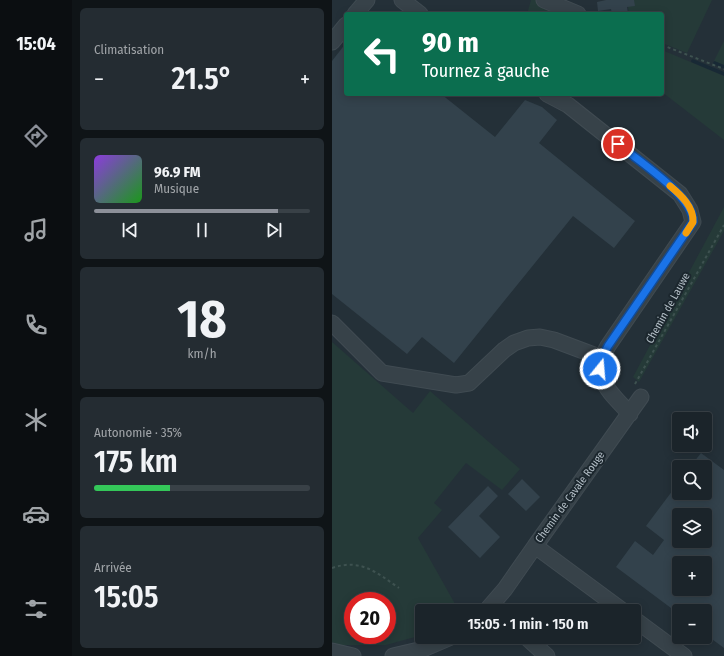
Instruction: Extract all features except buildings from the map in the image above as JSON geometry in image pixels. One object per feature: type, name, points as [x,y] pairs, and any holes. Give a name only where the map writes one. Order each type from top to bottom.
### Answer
[{"type":"street","points":[[357,12],[367,0]]},
{"type":"street","points":[[402,0],[417,12]]},
{"type":"street","points":[[544,0],[573,12]]},
{"type":"street","points":[[332,42],[344,27]]},
{"type":"street","points":[[551,96],[568,105],[680,194],[694,219],[608,346],[602,358],[600,369],[605,386],[630,414]]},
{"type":"street","points":[[332,323],[382,373],[456,385],[469,383],[504,350],[514,343],[528,338],[540,337],[554,340],[602,358]]},
{"type":"street","name":"Chemin de Cavale Rouge","points":[[614,604],[535,546],[641,397]]},
{"type":"street","points":[[495,604],[535,546]]},
{"type":"street","points":[[641,624],[684,656]]},
{"type":"street","points":[[393,656],[423,649],[435,644]]},
{"type":"street","points":[[534,644],[547,656]]},
{"type":"street","points":[[332,651],[352,656]]},
{"type":"path","points":[[664,46],[724,69]]},
{"type":"path","name":"Chemin de Lauwe","points":[[641,397],[632,389],[724,225]]},
{"type":"path","points":[[332,568],[341,565],[368,567],[399,588]]},
{"type":"green space","points":[[531,0],[539,0],[567,12],[528,12]]},
{"type":"green space","points":[[627,0],[712,0],[687,53],[664,44],[664,12],[629,12]]},
{"type":"green space","points":[[724,41],[724,66],[714,61]]},
{"type":"green space","points":[[664,51],[724,76],[724,140],[664,94]]},
{"type":"green space","points":[[724,207],[724,231],[639,382],[633,377]]},
{"type":"green space","points":[[332,342],[413,413],[430,391],[520,469],[502,490],[466,463],[434,503],[442,510],[418,538],[455,604],[415,604],[415,637],[396,642],[396,592],[344,592],[344,644],[390,644],[339,645],[332,642]]},
{"type":"waterway","points":[[693,61],[724,74]]},
{"type":"waterway","points":[[715,63],[724,67]]},
{"type":"slow traffic","points":[[670,186],[680,194],[694,219],[686,233]]},
{"type":"route","points":[[600,369],[604,352],[694,219],[680,194],[618,144]]}]
